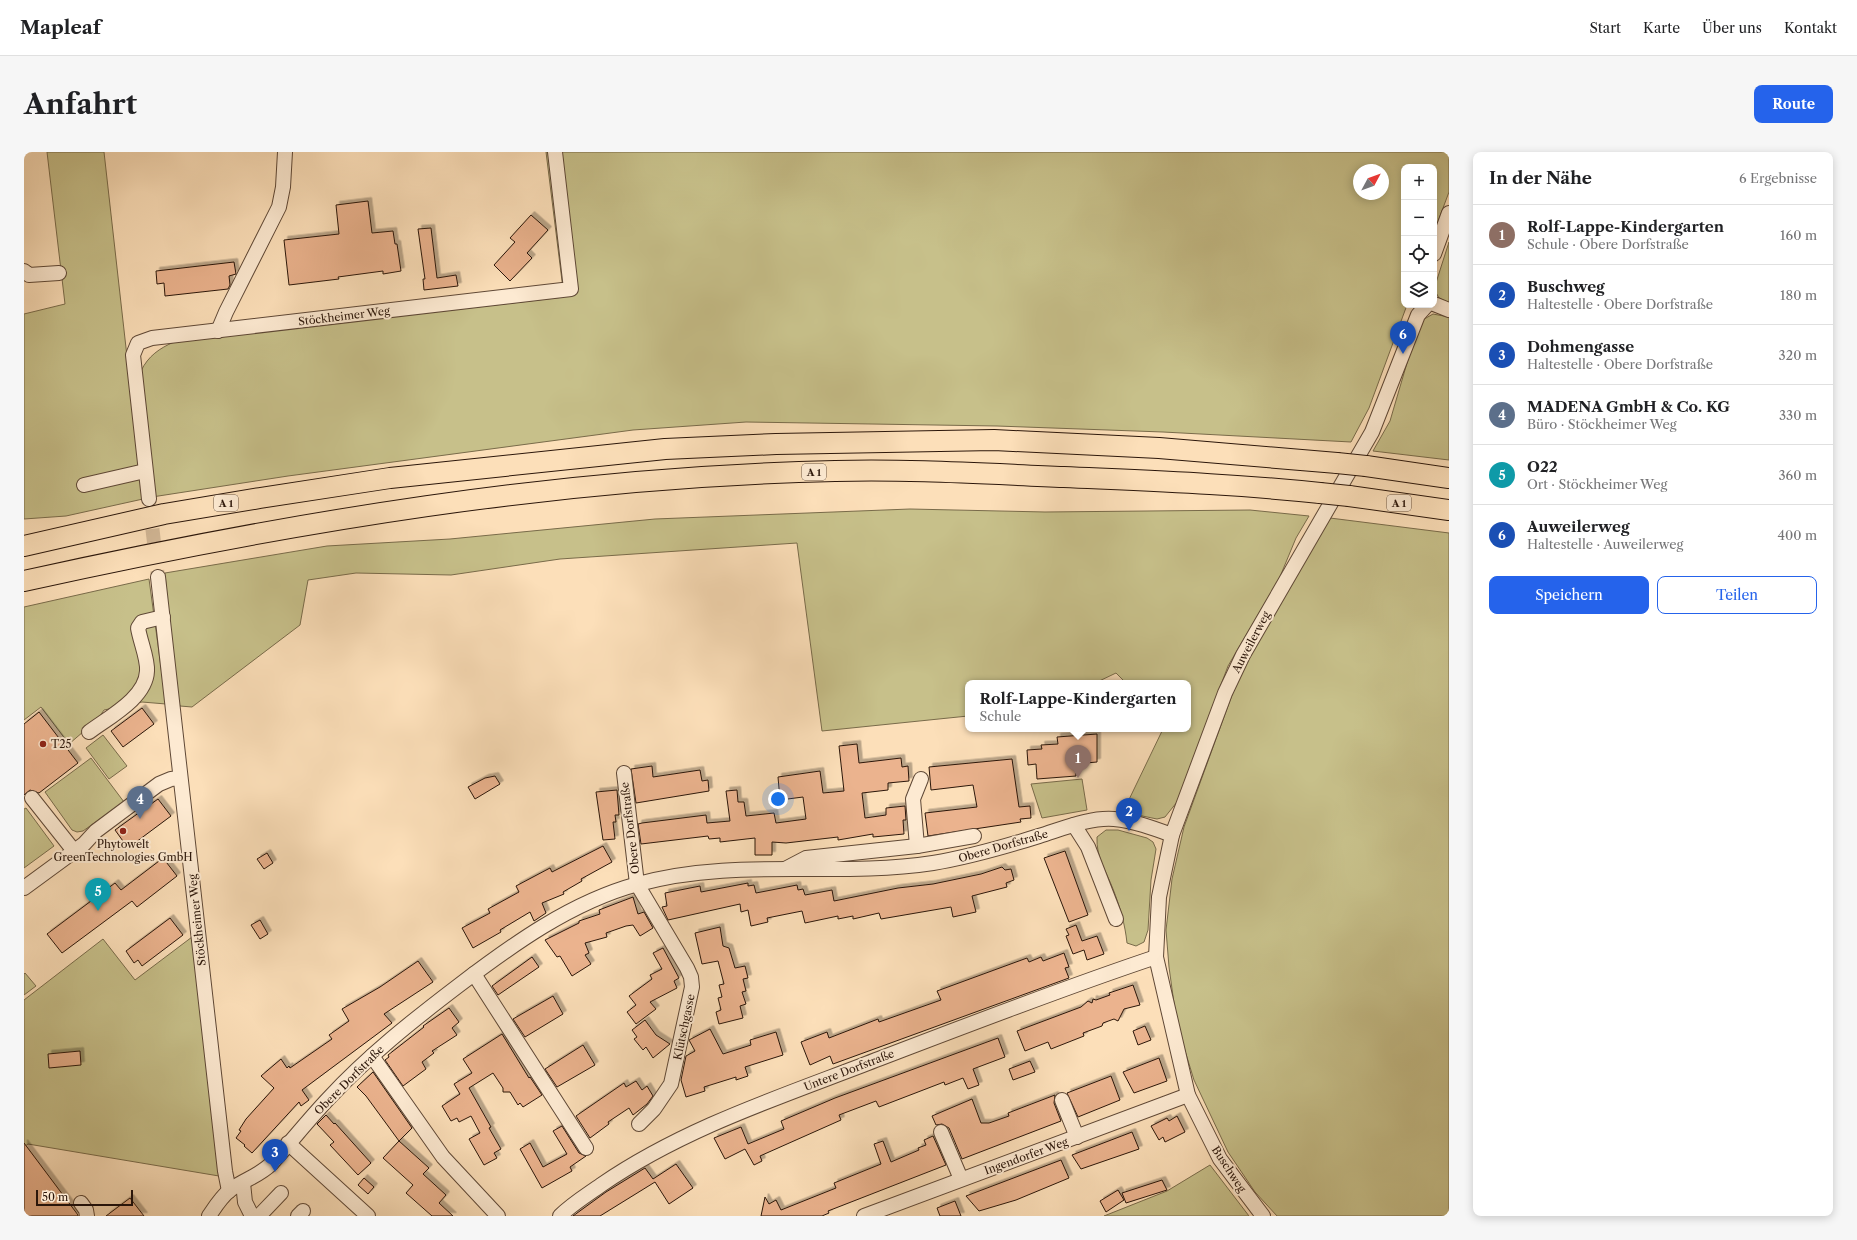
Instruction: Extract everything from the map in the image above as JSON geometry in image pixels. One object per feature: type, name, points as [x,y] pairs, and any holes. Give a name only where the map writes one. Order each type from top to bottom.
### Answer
[{"type":"highway","name":"A 1","points":[[24,546],[164,514],[390,478],[665,449],[776,444],[994,440],[1159,448],[1337,462],[1449,478]]},
{"type":"highway","name":"A 1","points":[[24,581],[164,550],[393,510],[533,492],[673,479],[837,470],[1158,481],[1320,493],[1449,510]]},
{"type":"street","points":[[218,331],[279,206],[283,187],[285,152]]},
{"type":"street","name":"Stöckheimer Weg","points":[[149,499],[133,355],[138,343],[152,338],[571,289],[555,152]]},
{"type":"street","points":[[1437,246],[1449,213]]},
{"type":"street","points":[[24,271],[29,275],[59,273]]},
{"type":"street","points":[[1437,305],[1449,310]]},
{"type":"street","name":"Auweilerweg","points":[[1156,957],[1159,897],[1172,835],[1225,693],[1243,654],[1372,432],[1418,315],[1424,308]]},
{"type":"street","points":[[84,485],[145,471]]},
{"type":"street","name":"Stöckheimer Weg","points":[[158,577],[225,1171],[230,1190]]},
{"type":"street","points":[[89,732],[140,693],[146,683],[147,669],[138,628],[142,622],[162,617]]},
{"type":"street","name":"Obere Dorfstraße","points":[[624,772],[637,884]]},
{"type":"street","points":[[24,888],[84,844],[96,831],[158,784],[171,779],[180,778]]},
{"type":"street","points":[[916,846],[913,799],[921,779]]},
{"type":"street","points":[[32,798],[74,851]]},
{"type":"street","name":"Obere Dorfstraße","points":[[209,1216],[216,1205],[230,1190],[266,1169],[329,1098],[372,1056],[414,1019],[520,942],[557,919],[601,898],[637,884],[698,872],[736,869],[865,870],[934,863],[976,855],[1074,825],[1112,818],[1145,824],[1172,835]]},
{"type":"street","points":[[1074,825],[1088,847],[1116,919]]},
{"type":"street","name":"Obere Dorfstraße","points":[[782,870],[806,858],[916,846],[974,836]]},
{"type":"street","name":"Klütschgasse","points":[[637,884],[687,968],[691,977],[692,987],[671,1084],[654,1109],[639,1124]]},
{"type":"street","name":"Buschweg","points":[[1156,957],[1188,1095],[1220,1160],[1263,1216]]},
{"type":"street","name":"Untere Dorfstraße","points":[[560,1216],[570,1206],[624,1169],[677,1140],[728,1116],[1018,1006],[1156,957]]},
{"type":"street","points":[[474,974],[586,1148]]},
{"type":"street","points":[[372,1056],[444,1157],[498,1216]]},
{"type":"street","name":"Ingendorfer Weg","points":[[864,1216],[1188,1095]]},
{"type":"street","points":[[1062,1100],[1076,1137]]},
{"type":"street","points":[[941,1132],[961,1179]]},
{"type":"street","points":[[288,1143],[368,1216]]},
{"type":"street","points":[[243,1183],[245,1202],[252,1216]]},
{"type":"street","points":[[259,1216],[281,1193]]},
{"type":"shaded area","points":[[47,152],[104,152],[143,499],[66,516],[24,519],[24,314],[65,304]]},
{"type":"shaded area","points":[[546,152],[1449,152],[1449,192],[1437,224],[1437,164],[1401,164],[1401,308],[1406,308],[1369,408],[1351,442],[1163,432],[997,426],[746,422],[633,430],[288,476],[152,497],[141,371],[151,357],[159,350],[174,342],[564,297]]},
{"type":"shaded area","points":[[1449,242],[1449,303],[1439,298],[1437,294],[1437,280]]},
{"type":"shaded area","points":[[1433,314],[1449,317],[1449,460],[1373,451],[1390,421],[1419,322]]},
{"type":"shaded area","points":[[910,509],[1045,512],[1250,510],[1309,516],[1296,538],[1279,579],[1228,666],[1177,802],[1165,817],[1157,819],[1123,812],[1162,732],[1191,732],[1191,680],[1123,680],[1116,673],[1101,680],[965,680],[965,716],[822,731],[797,543],[560,559],[451,575],[356,573],[308,580],[300,625],[192,707],[180,706],[175,695],[165,573],[327,546],[450,539],[655,519]]},
{"type":"shaded area","points":[[1330,518],[1449,533],[1449,1216],[1277,1216],[1255,1192],[1228,1152],[1194,1080],[1177,1025],[1169,967],[1166,930],[1172,879],[1184,827],[1240,673]]},
{"type":"shaded area","points":[[149,579],[166,704],[142,702],[104,710],[98,719],[69,744],[41,707],[24,720],[24,607]]},
{"type":"shaded area","points":[[103,735],[127,766],[109,779],[86,748]]},
{"type":"shaded area","points":[[91,758],[124,802],[83,831],[77,832],[72,830],[45,792]]},
{"type":"shaded area","points":[[1082,779],[1087,810],[1042,818],[1031,784]]},
{"type":"shaded area","points":[[26,808],[54,846],[24,868],[24,809]]},
{"type":"shaded area","points":[[1106,830],[1118,830],[1147,838],[1153,842],[1156,849],[1151,880],[1148,930],[1144,942],[1136,946],[1127,943],[1120,909],[1098,851],[1097,837]]},
{"type":"shaded area","points":[[192,937],[219,1176],[28,1144],[24,1147],[24,1000],[103,939],[135,980]]},
{"type":"shaded area","points":[[25,973],[36,986],[24,995],[24,974]]},
{"type":"shaded area","points":[[1210,1165],[1249,1216],[1104,1216],[1167,1191]]},
{"type":"building","points":[[368,201],[372,233],[393,231],[395,244],[397,244],[401,271],[383,274],[383,271],[338,277],[339,279],[289,285],[284,240],[339,234],[336,205]]},
{"type":"building","points":[[531,215],[548,230],[527,253],[532,258],[510,281],[494,265],[515,242],[510,238]]},
{"type":"building","points":[[431,228],[437,278],[456,275],[458,286],[424,290],[423,279],[425,279],[418,229]]},
{"type":"building","points":[[234,262],[236,274],[229,276],[230,285],[228,289],[165,296],[164,283],[157,284],[156,271]]},
{"type":"building","points":[[142,708],[154,724],[123,747],[111,731]]},
{"type":"building","name":"T25","points":[[39,712],[78,763],[39,793],[30,790],[24,795],[24,724]]},
{"type":"building","points":[[1097,734],[1097,762],[1075,764],[1076,776],[1037,779],[1036,764],[1028,765],[1027,750],[1042,749],[1041,745],[1058,744],[1057,737]]},
{"type":"building","points":[[857,744],[859,763],[901,758],[902,767],[908,766],[909,781],[888,783],[888,790],[862,793],[865,818],[886,815],[886,808],[905,806],[906,820],[903,820],[904,834],[873,837],[873,834],[838,840],[838,837],[786,843],[772,842],[772,855],[755,855],[755,838],[720,842],[720,838],[709,839],[708,836],[641,844],[638,824],[706,815],[707,823],[730,821],[726,791],[737,790],[738,802],[744,802],[746,816],[774,813],[776,823],[806,819],[803,797],[780,800],[778,777],[820,771],[823,793],[844,791],[839,746]]},
{"type":"building","points":[[1012,759],[1019,807],[1030,806],[1031,818],[1020,819],[1021,822],[928,836],[925,813],[977,807],[973,785],[931,790],[929,767]]},
{"type":"building","points":[[652,766],[653,777],[700,770],[702,781],[708,780],[709,791],[636,803],[631,769]]},
{"type":"building","points":[[495,776],[500,784],[475,799],[468,787],[485,778]]},
{"type":"building","points":[[617,790],[619,815],[615,815],[616,822],[613,822],[615,839],[603,840],[596,792]]},
{"type":"building","points":[[158,799],[171,816],[128,848],[115,830]]},
{"type":"building","points":[[603,846],[612,862],[581,879],[582,881],[563,892],[564,894],[542,903],[546,913],[534,921],[530,912],[500,930],[501,932],[473,948],[462,928],[490,913],[488,909],[519,892],[516,886],[550,868],[552,872]]},
{"type":"building","points":[[1065,851],[1088,915],[1069,922],[1044,858]]},
{"type":"building","points":[[267,853],[273,863],[264,869],[257,859]]},
{"type":"building","points":[[163,858],[177,876],[137,907],[132,901],[62,953],[47,934],[115,883],[121,890]]},
{"type":"building","points":[[1002,867],[1005,870],[1011,869],[1014,880],[1006,883],[1007,887],[972,896],[976,912],[953,917],[951,907],[881,919],[879,913],[853,919],[853,916],[838,919],[838,916],[805,923],[802,911],[767,918],[768,922],[751,926],[748,910],[741,912],[740,904],[668,920],[662,907],[667,906],[665,893],[700,886],[701,892],[748,883],[748,886],[754,885],[756,893],[797,885],[798,890],[803,889],[805,895],[832,890],[834,901],[898,888],[933,884],[981,874]]},
{"type":"building","points":[[633,897],[638,914],[644,912],[653,928],[640,936],[633,925],[626,926],[606,933],[607,937],[585,943],[589,953],[585,955],[591,964],[572,976],[560,956],[557,957],[545,940],[579,923],[579,921],[600,914],[599,910]]},
{"type":"building","points":[[170,918],[183,935],[142,966],[138,960],[134,963],[126,951]]},
{"type":"building","points":[[260,920],[268,934],[260,939],[251,925]]},
{"type":"building","points":[[1076,925],[1082,941],[1097,936],[1104,954],[1087,960],[1084,950],[1073,954],[1066,936],[1069,935],[1066,929]]},
{"type":"building","points":[[720,927],[723,946],[729,948],[735,968],[745,966],[748,978],[743,979],[746,991],[742,992],[746,1004],[740,1006],[743,1018],[719,1024],[716,1012],[721,1010],[718,998],[722,997],[719,985],[724,984],[718,961],[702,964],[695,933]]},
{"type":"building","points":[[663,948],[679,978],[674,981],[677,988],[650,1002],[656,1009],[636,1024],[627,1012],[636,1005],[629,996],[652,979],[650,975],[662,969],[653,953]]},
{"type":"building","points":[[1064,953],[1069,967],[1065,968],[1069,978],[833,1064],[830,1056],[810,1065],[801,1042],[827,1032],[829,1038],[878,1019],[879,1022],[941,1000],[937,991],[1027,958],[1029,962],[1041,957],[1043,961]]},
{"type":"building","points":[[532,957],[539,967],[498,995],[492,986]]},
{"type":"building","points":[[418,961],[433,982],[384,1014],[392,1023],[302,1090],[309,1100],[301,1106],[299,1102],[252,1153],[244,1146],[245,1145],[236,1138],[241,1131],[239,1130],[246,1119],[274,1088],[261,1076],[281,1059],[287,1068],[289,1066],[290,1068],[332,1039],[329,1035],[349,1021],[342,1009],[380,987]]},
{"type":"building","points":[[1133,985],[1140,1005],[1124,1009],[1118,1021],[1114,1019],[1103,1023],[1102,1026],[1083,1033],[1084,1036],[1051,1049],[1048,1042],[1025,1051],[1017,1031],[1081,1007],[1088,1001],[1092,1003],[1093,999],[1096,1000],[1110,995],[1109,993]]},
{"type":"building","points":[[553,996],[563,1014],[525,1037],[513,1019]]},
{"type":"building","points":[[449,1008],[459,1022],[452,1028],[457,1035],[432,1051],[434,1053],[422,1062],[426,1069],[403,1086],[385,1060],[389,1057],[388,1055],[424,1027],[423,1026]]},
{"type":"building","points":[[645,1020],[656,1035],[670,1044],[653,1058],[646,1047],[643,1050],[634,1039],[637,1037],[632,1030]]},
{"type":"building","points":[[1145,1026],[1151,1040],[1138,1045],[1133,1031]]},
{"type":"building","points":[[710,1029],[723,1054],[751,1045],[750,1040],[776,1032],[783,1055],[745,1067],[748,1076],[736,1080],[736,1077],[704,1087],[705,1091],[686,1097],[681,1080],[686,1056],[695,1051],[689,1040]]},
{"type":"building","points":[[502,1034],[529,1078],[530,1077],[542,1095],[523,1107],[520,1103],[518,1105],[510,1092],[503,1092],[503,1088],[493,1073],[469,1088],[491,1127],[489,1128],[501,1149],[494,1153],[497,1158],[484,1165],[469,1139],[480,1133],[471,1116],[459,1122],[457,1118],[451,1121],[442,1106],[460,1094],[454,1084],[472,1073],[463,1059]]},
{"type":"building","points":[[998,1038],[1005,1057],[973,1069],[979,1085],[968,1089],[963,1078],[945,1085],[944,1082],[879,1107],[876,1101],[839,1115],[841,1120],[760,1156],[762,1161],[754,1165],[745,1149],[725,1159],[714,1138],[741,1127],[748,1144],[784,1129],[781,1121],[835,1098]]},
{"type":"building","points":[[583,1045],[595,1065],[557,1087],[545,1069]]},
{"type":"building","points":[[80,1051],[81,1065],[49,1068],[48,1054]]},
{"type":"building","points":[[1159,1058],[1167,1081],[1134,1093],[1123,1072]]},
{"type":"building","points":[[1030,1061],[1035,1072],[1013,1080],[1009,1069]]},
{"type":"building","points":[[373,1072],[412,1128],[399,1141],[366,1096],[357,1087]]},
{"type":"building","points":[[1111,1076],[1120,1100],[1078,1117],[1067,1093]]},
{"type":"building","points":[[636,1081],[642,1090],[647,1086],[653,1096],[647,1104],[633,1115],[629,1108],[608,1122],[609,1124],[590,1138],[576,1116],[624,1083],[626,1087]]},
{"type":"building","points":[[1055,1095],[1054,1103],[1061,1121],[962,1159],[949,1128],[942,1124],[936,1125],[932,1116],[972,1099],[981,1123],[989,1123],[1009,1116],[1008,1113]]},
{"type":"building","points":[[326,1115],[371,1163],[358,1175],[330,1145],[334,1142],[317,1124]]},
{"type":"building","points":[[1177,1116],[1185,1132],[1165,1142],[1163,1137],[1159,1140],[1151,1126],[1167,1118],[1169,1121]]},
{"type":"building","points":[[562,1126],[579,1153],[586,1156],[570,1167],[572,1171],[542,1188],[520,1149],[530,1143],[543,1167],[567,1154],[553,1131]]},
{"type":"building","points":[[1132,1132],[1139,1149],[1081,1169],[1072,1155]]},
{"type":"building","points":[[933,1136],[946,1165],[828,1211],[829,1213],[822,1216],[761,1216],[765,1197],[769,1204],[776,1200],[781,1210],[836,1188],[834,1183],[881,1164],[874,1144],[883,1141],[891,1162],[919,1150],[918,1148],[926,1145],[924,1140]]},
{"type":"building","points":[[399,1141],[429,1168],[423,1174],[446,1195],[439,1203],[453,1216],[432,1216],[406,1193],[413,1185],[383,1158]]},
{"type":"building","points":[[24,1143],[78,1215],[78,1216],[24,1216]]},
{"type":"building","points":[[1061,1160],[1069,1178],[1016,1200],[979,1211],[966,1196]]},
{"type":"building","points":[[676,1164],[693,1188],[669,1204],[655,1182],[600,1216],[573,1216],[606,1192],[645,1168],[653,1179]]},
{"type":"building","points":[[364,1178],[374,1187],[368,1194],[358,1185]]},
{"type":"building","points":[[1162,1180],[1167,1190],[1126,1203],[1122,1193]]},
{"type":"building","points":[[1118,1190],[1124,1200],[1106,1212],[1100,1201]]},
{"type":"building","points":[[130,1198],[144,1216],[106,1216]]},
{"type":"building","points":[[955,1201],[961,1216],[940,1216],[937,1208]]},
{"type":"tunnel","points":[[150,508],[158,577]]},
{"type":"place","name":"Auweilerweg","points":[[1403,354]]},
{"type":"place","name":"T25","points":[[43,744]]},
{"type":"place","name":"Rolf-Lappe-Kindergarten","points":[[1078,778]]},
{"type":"place","name":"MADENA GmbH & Co. KG","points":[[140,819]]},
{"type":"place","name":"Phytowelt GreenTechnologies GmbH","points":[[123,831]]},
{"type":"place","name":"Buschweg","points":[[1129,831]]},
{"type":"place","name":"O22","points":[[98,911]]},
{"type":"place","name":"Dohmengasse","points":[[275,1172]]}]
